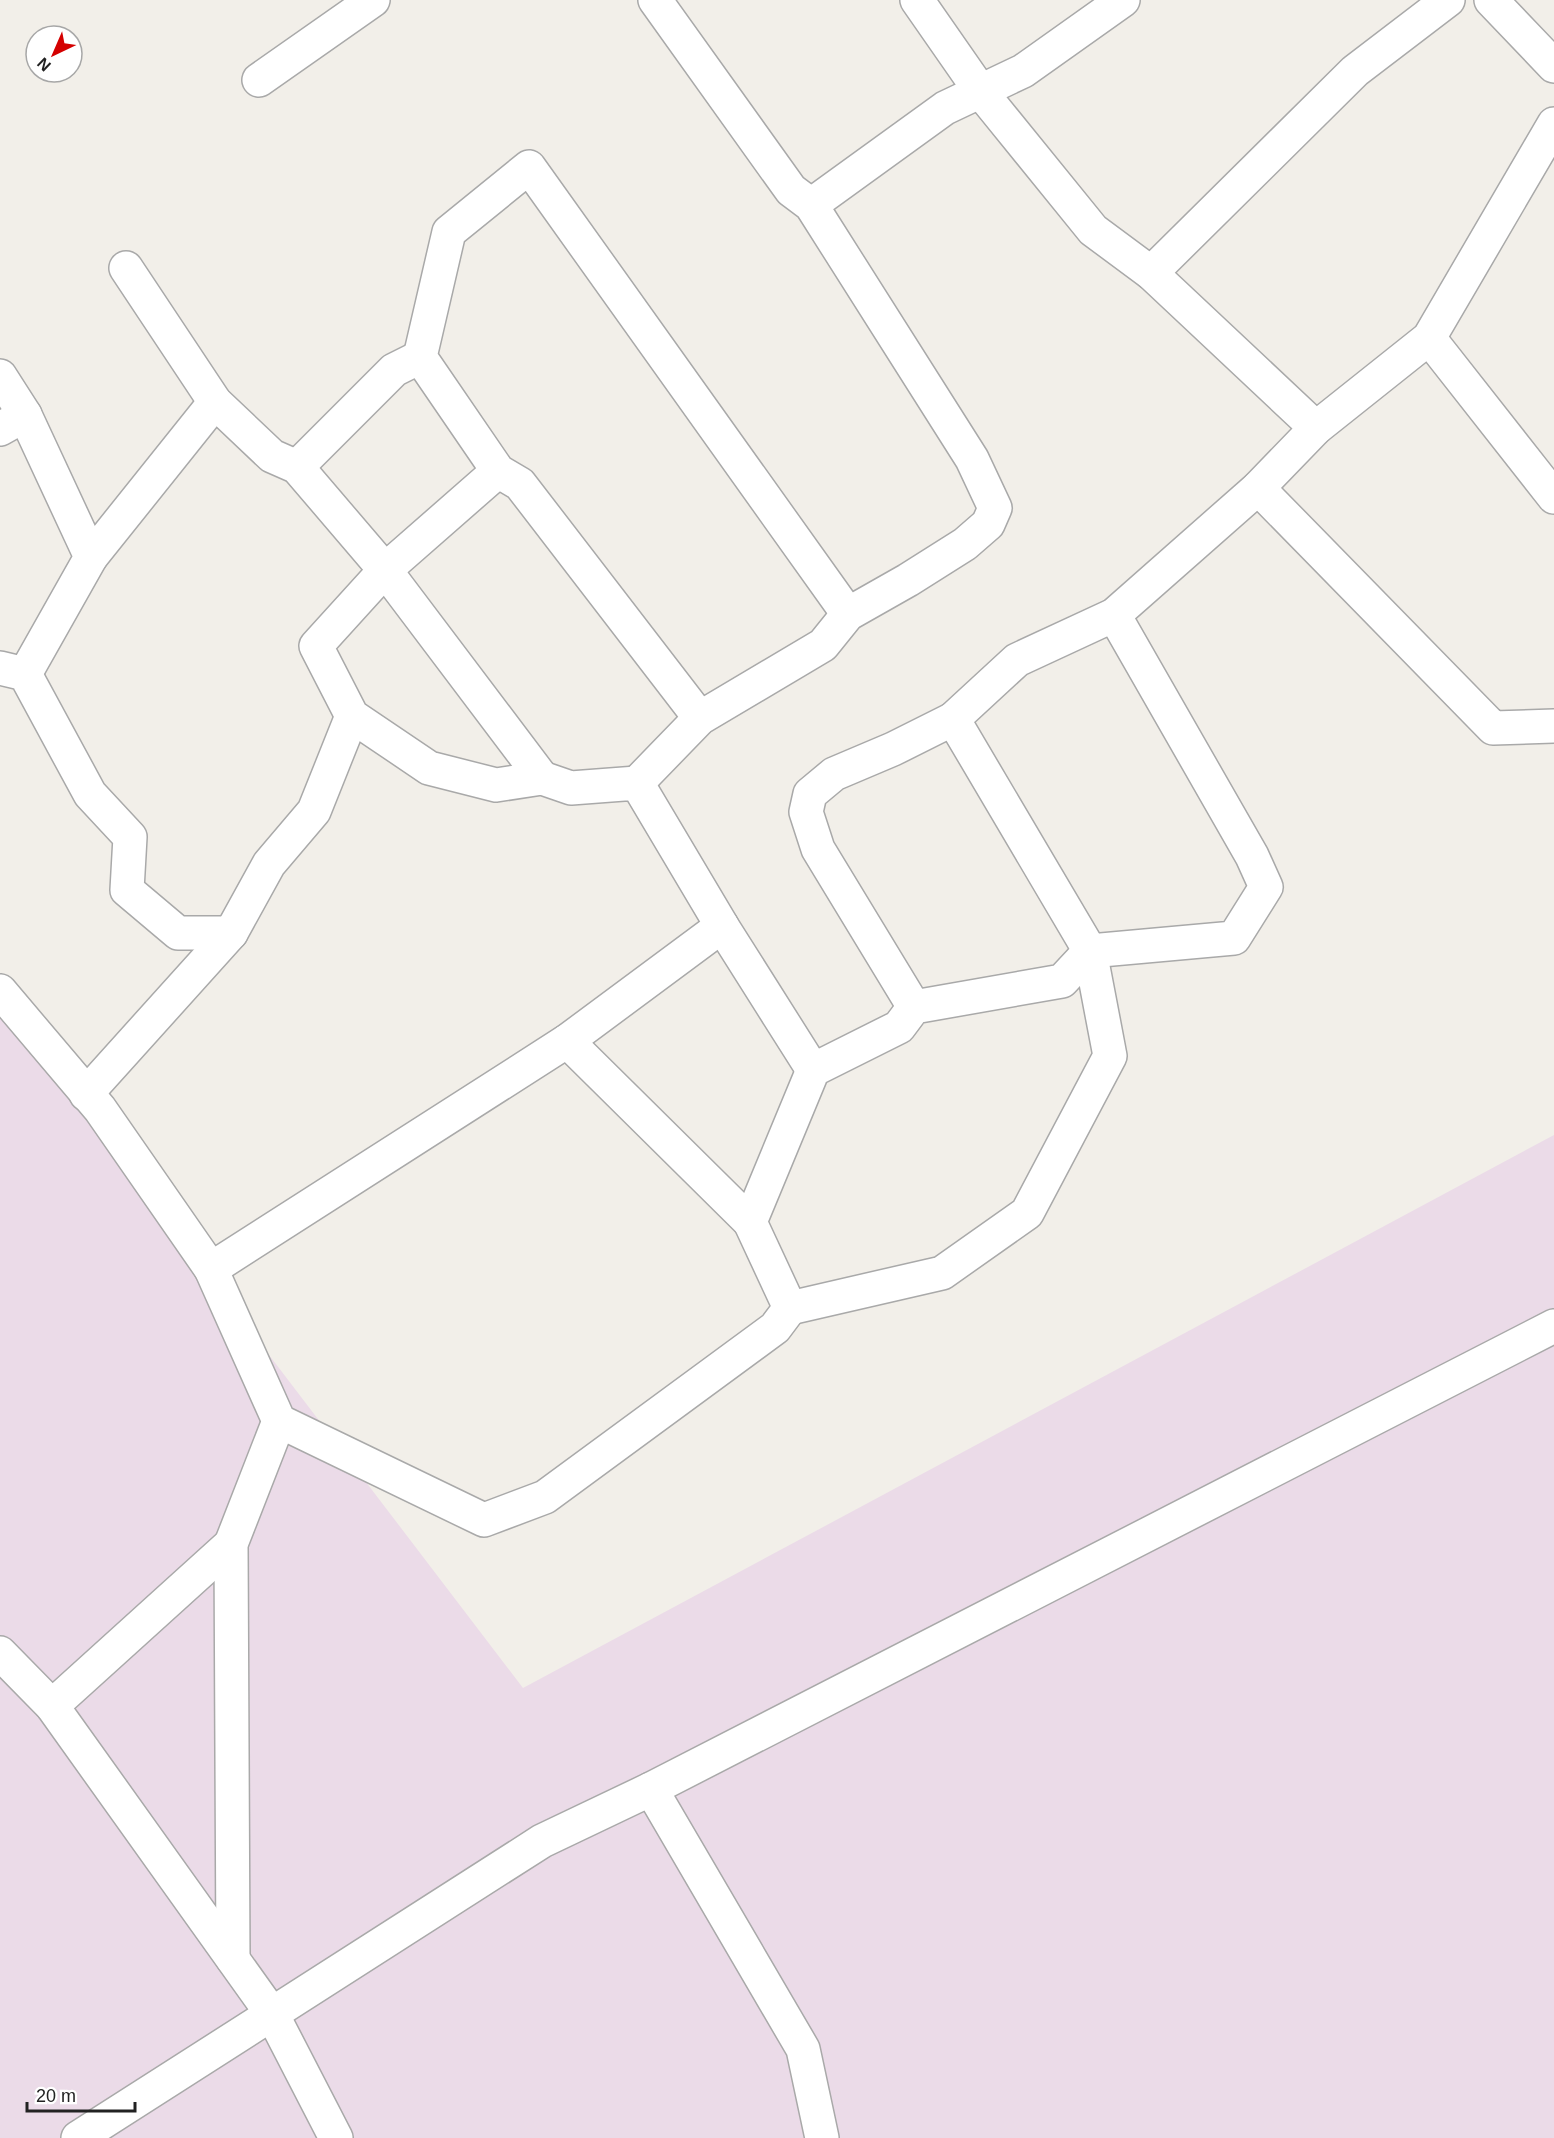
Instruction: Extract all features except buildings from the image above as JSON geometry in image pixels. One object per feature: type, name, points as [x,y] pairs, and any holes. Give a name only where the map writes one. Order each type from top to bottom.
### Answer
[{"type":"street","points":[[260,80],[373,0]]},
{"type":"street","points":[[498,471],[385,570],[316,646],[352,716],[429,768],[496,785],[542,778],[571,788],[637,783],[700,718],[823,645],[848,614],[965,544],[988,524],[994,508],[972,459],[811,205],[791,190],[655,0]]},
{"type":"street","points":[[917,0],[981,92],[1093,230],[1151,273],[1316,428]]},
{"type":"street","points":[[811,205],[945,108],[1023,71],[1123,0]]},
{"type":"street","points":[[1151,273],[1355,71],[1448,0]]},
{"type":"street","points":[[1491,0],[1554,66]]},
{"type":"street","points":[[914,1007],[818,849],[806,812],[810,794],[834,774],[953,719],[1017,660],[1114,615],[1258,488],[1316,428],[1430,338],[1554,124]]},
{"type":"street","points":[[700,718],[520,484],[498,471],[420,357],[449,232],[529,167],[848,614]]},
{"type":"street","points":[[126,268],[215,402],[272,456],[297,467],[385,570],[542,778]]},
{"type":"street","points":[[1430,338],[1554,497]]},
{"type":"street","points":[[297,467],[394,370],[420,357]]},
{"type":"street","points":[[0,376],[12,422],[91,558]]},
{"type":"street","points":[[215,402],[91,558],[13,671],[90,794],[130,837],[127,890],[178,933],[231,933]]},
{"type":"street","points":[[1258,488],[1493,729],[1554,726]]},
{"type":"street","points":[[750,1222],[813,1070],[899,1027],[914,1007],[1062,981],[1090,951],[1234,938],[1266,887],[1252,856],[1114,615]]},
{"type":"street","points":[[86,1094],[231,933],[268,864],[315,811],[352,716]]},
{"type":"street","points":[[0,992],[99,1109],[211,1269],[279,1421],[484,1520],[546,1497],[775,1328],[790,1308],[942,1274],[1027,1214],[1110,1056],[1090,951],[953,719]]},
{"type":"street","points":[[637,783],[722,926],[813,1070]]},
{"type":"street","points":[[211,1269],[567,1041],[722,926]]},
{"type":"street","points":[[567,1041],[750,1222],[790,1308]]},
{"type":"street","points":[[78,2138],[542,1841],[651,1789],[1554,1326]]},
{"type":"street","points":[[233,1959],[231,1544],[279,1421]]},
{"type":"street","points":[[52,1706],[231,1544]]},
{"type":"street","points":[[0,1653],[52,1706],[272,2014],[336,2138]]},
{"type":"street","points":[[651,1789],[803,2049],[822,2138]]},
{"type":"shaded area","points":[[0,1002],[523,1688],[1554,1135],[1554,2138],[0,2138]]}]
